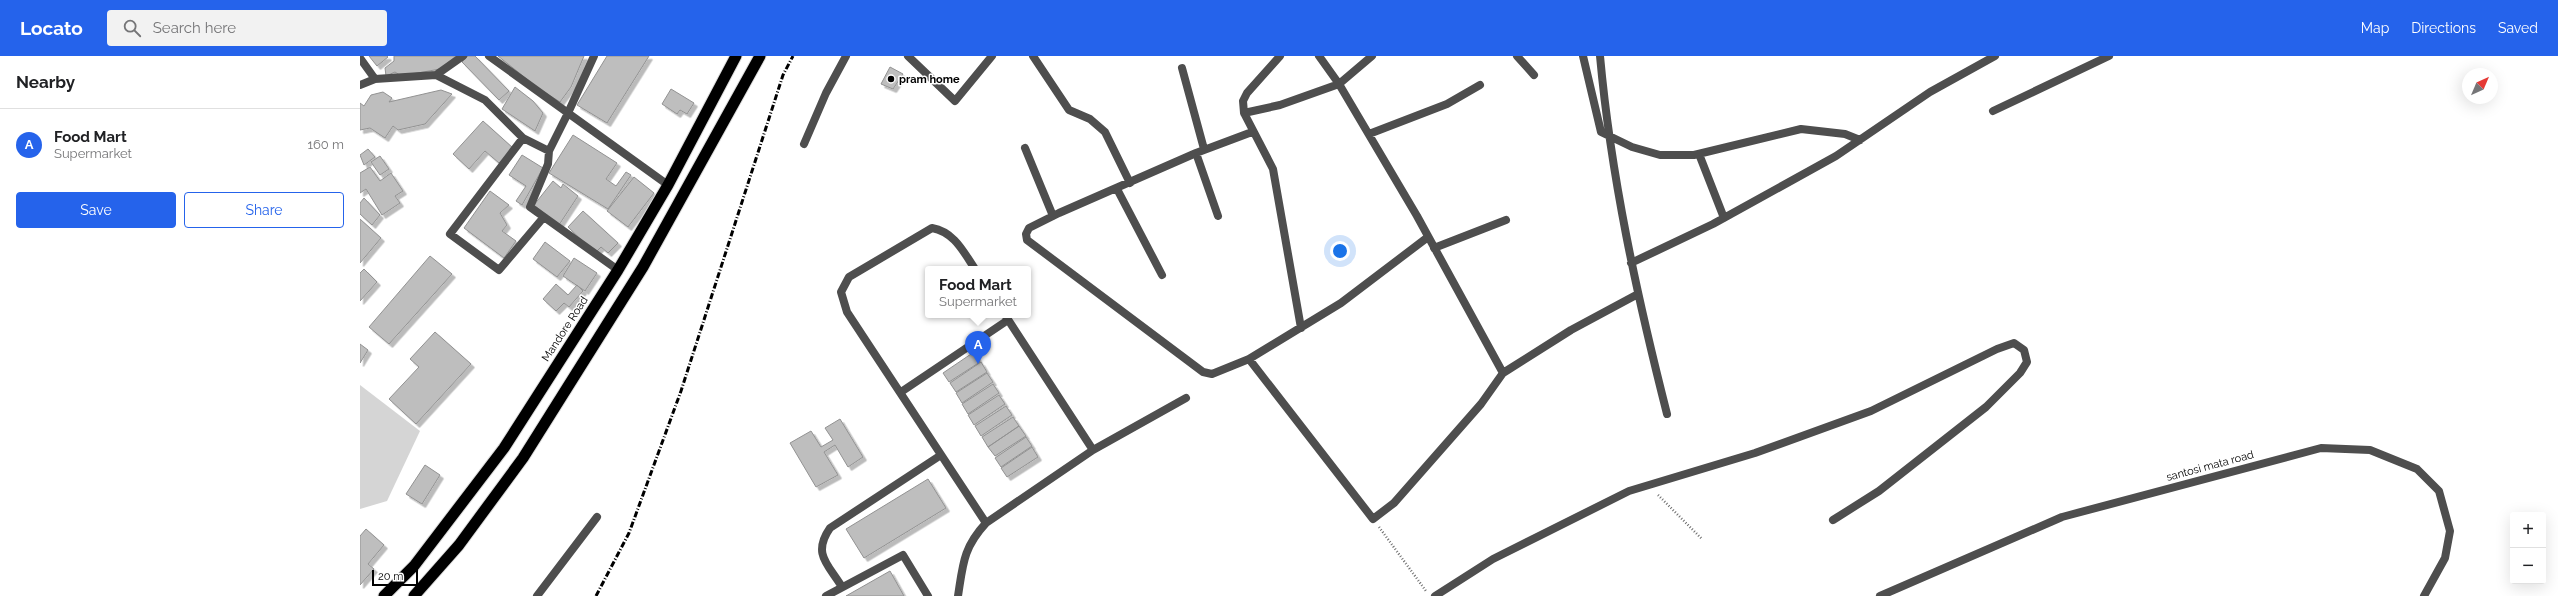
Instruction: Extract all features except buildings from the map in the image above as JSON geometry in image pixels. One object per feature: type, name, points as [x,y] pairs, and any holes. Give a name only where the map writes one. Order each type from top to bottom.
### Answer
[{"type":"highway","name":"Mandore Road","points":[[384,596],[414,566],[504,448],[618,270],[668,185],[736,56]]},
{"type":"highway","points":[[414,596],[459,545],[523,458],[644,267],[760,56]]},
{"type":"street","points":[[436,75],[463,56]]},
{"type":"street","points":[[489,56],[668,185]]},
{"type":"street","points":[[594,56],[549,151],[548,164],[530,207],[542,218],[618,270]]},
{"type":"street","points":[[804,144],[826,93],[846,56]]},
{"type":"street","points":[[908,56],[955,101],[992,56]]},
{"type":"street","points":[[1033,56],[1069,110],[1090,119],[1105,132],[1130,183]]},
{"type":"street","points":[[1280,56],[1247,93],[1243,101],[1244,113],[1252,132],[1265,151],[1273,169],[1301,328]]},
{"type":"street","points":[[1319,56],[1339,84],[1369,134],[1503,373]]},
{"type":"street","points":[[1244,113],[1280,105],[1339,84],[1372,56]]},
{"type":"street","points":[[1517,56],[1534,75]]},
{"type":"street","points":[[1583,56],[1601,132],[1632,147],[1660,155],[1699,154],[1801,129],[1845,134],[1860,140]]},
{"type":"street","points":[[1600,56],[1608,135],[1631,263],[1667,414]]},
{"type":"street","points":[[1631,263],[1724,218],[1836,156],[1930,92],[1995,56]]},
{"type":"street","points":[[1993,111],[2109,56]]},
{"type":"street","points":[[360,58],[375,79]]},
{"type":"street","points":[[1182,68],[1204,149]]},
{"type":"street","points":[[360,85],[375,79],[436,75],[485,100],[523,138],[549,151]]},
{"type":"street","points":[[1369,134],[1447,104],[1480,85]]},
{"type":"street","points":[[1252,132],[1196,152],[1117,189],[1053,216],[1029,228],[1026,234],[1028,240],[1197,368],[1212,374],[1250,359],[1341,303],[1428,237]]},
{"type":"street","points":[[523,138],[450,234],[499,270],[542,218]]},
{"type":"street","points":[[1025,148],[1053,216]]},
{"type":"street","points":[[1196,152],[1218,216]]},
{"type":"street","points":[[1699,154],[1724,218]]},
{"type":"street","points":[[1117,189],[1162,275]]},
{"type":"street","points":[[1434,248],[1506,220]]},
{"type":"street","points":[[973,266],[959,244],[944,230],[932,228],[849,277],[841,292],[847,312],[986,523]]},
{"type":"street","points":[[1250,359],[1373,520],[1394,503],[1481,404],[1503,373],[1571,330],[1638,294]]},
{"type":"street","points":[[900,392],[1007,318],[1093,450]]},
{"type":"street","points":[[1435,596],[1493,559],[1629,491],[1755,454],[1871,411],[1997,349],[2014,343],[2024,350],[2027,362],[2020,373],[1986,407],[1879,491],[1833,520]]},
{"type":"street","points":[[958,596],[964,554],[975,535],[986,523],[1093,450],[1186,398]]},
{"type":"street","name":"santosi mata road","points":[[1880,596],[2062,517],[2321,448],[2370,450],[2417,469],[2439,491],[2450,531],[2445,558],[2424,596]]},
{"type":"street","points":[[842,587],[821,552],[822,541],[830,528],[941,455]]},
{"type":"street","points":[[537,596],[597,517]]},
{"type":"street","points":[[826,596],[903,555],[928,596]]},
{"type":"path","points":[[1649,486],[1702,539]]},
{"type":"path","points":[[1373,520],[1426,592]]},
{"type":"shaded area","points":[[360,385],[420,431],[387,501],[360,509]]},
{"type":"railway","points":[[596,596],[629,533],[681,391],[783,75],[793,56]]},
{"type":"place","name":"pram home","points":[[891,79]]},
{"type":"place","name":"Food Mart","points":[[978,364]]}]
